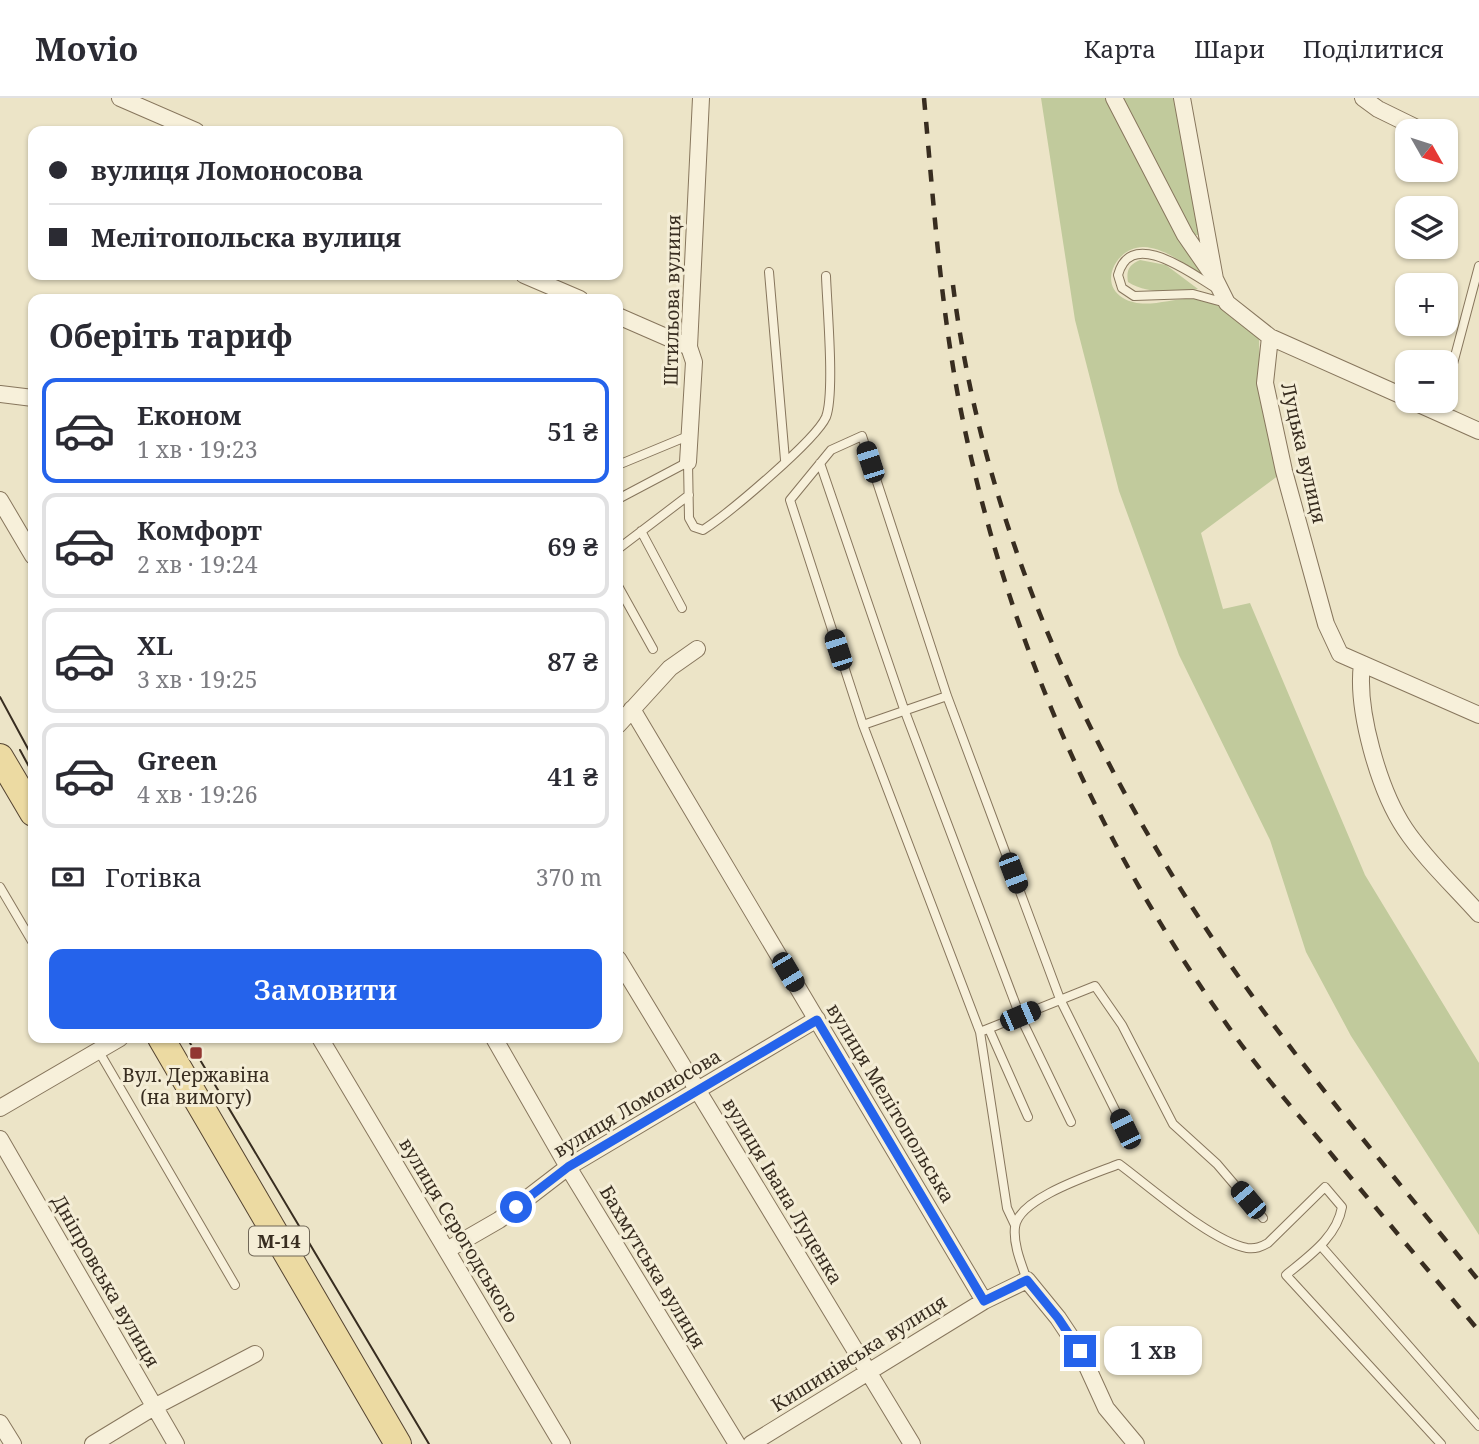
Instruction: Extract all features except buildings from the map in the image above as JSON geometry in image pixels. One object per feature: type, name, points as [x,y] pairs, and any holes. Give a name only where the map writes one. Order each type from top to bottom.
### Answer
[{"type":"main road","points":[[0,757],[9,783],[28,808]]},
{"type":"main road","name":"М-14","points":[[164,1043],[398,1444]]},
{"type":"street","points":[[120,98],[184,126]]},
{"type":"street","name":"Штильова вулиця","points":[[688,462],[694,362],[689,347],[701,98]]},
{"type":"street","points":[[1114,98],[1185,235],[1221,291],[1270,337],[1395,393]]},
{"type":"street","points":[[1182,98],[1221,291]]},
{"type":"street","points":[[1363,98],[1398,119]]},
{"type":"street","points":[[536,280],[568,294]]},
{"type":"street","points":[[623,318],[689,347]]},
{"type":"street","name":"Луцька вулиця","points":[[1270,337],[1265,383],[1284,471],[1326,624],[1340,654],[1362,664]]},
{"type":"street","points":[[0,394],[28,397]]},
{"type":"street","points":[[1450,413],[1479,430]]},
{"type":"street","points":[[0,500],[28,548]]},
{"type":"street","points":[[623,719],[670,668],[697,649]]},
{"type":"street","points":[[1479,715],[1362,664],[1359,683],[1384,785],[1405,829],[1479,914]]},
{"type":"street","name":"вулиця Мелітопольська","points":[[632,709],[984,1301]]},
{"type":"street","name":"вулиця Івана Луценка","points":[[623,967],[912,1444]]},
{"type":"street","name":"вулиця Ломоносова","points":[[447,1250],[499,1220],[568,1167],[817,1020]]},
{"type":"street","points":[[0,1108],[109,1043]]},
{"type":"street","name":"вулиця Сєрогодського","points":[[323,1043],[562,1444]]},
{"type":"street","name":"Бахмутська вулиця","points":[[497,1043],[568,1167],[737,1444]]},
{"type":"street","name":"Дніпровська вулиця","points":[[0,1139],[176,1444]]},
{"type":"street","points":[[1027,1280],[1058,1318],[1080,1351],[1106,1408],[1136,1444]]},
{"type":"street","name":"Кишинівська вулиця","points":[[751,1444],[984,1301],[1027,1280]]},
{"type":"street","points":[[93,1444],[154,1407],[254,1354]]},
{"type":"street","points":[[0,1423],[13,1444]]},
{"type":"lane","points":[[1150,254],[1221,291],[1134,296],[1122,288],[1118,275],[1125,260],[1132,255],[1150,254]]},
{"type":"lane","points":[[1457,350],[1479,266]]},
{"type":"lane","points":[[769,272],[785,460]]},
{"type":"lane","points":[[623,496],[688,462],[689,518],[694,527],[704,530],[738,504],[817,433],[829,402],[826,276]]},
{"type":"lane","points":[[623,464],[688,436]]},
{"type":"lane","points":[[1028,1117],[984,1030],[863,725],[790,500],[831,450],[862,436],[947,695],[1060,999],[1125,1129]]},
{"type":"lane","points":[[820,463],[904,709],[1020,1016],[1071,1122]]},
{"type":"lane","points":[[623,545],[690,495]]},
{"type":"lane","points":[[640,531],[682,608]]},
{"type":"lane","points":[[623,595],[653,649]]},
{"type":"lane","points":[[863,725],[947,695]]},
{"type":"lane","points":[[0,887],[28,935]]},
{"type":"lane","points":[[984,1030],[1095,986],[1122,1025],[1173,1124],[1217,1164],[1263,1218]]},
{"type":"lane","points":[[984,1030],[1007,1208],[1015,1225],[1017,1249],[1027,1280]]},
{"type":"lane","points":[[98,1051],[235,1284]]},
{"type":"lane","points":[[1015,1225],[1025,1209],[1039,1198],[1119,1164],[1200,1224],[1244,1247],[1257,1249],[1268,1243],[1325,1187],[1342,1206],[1340,1220],[1321,1246],[1286,1275],[1441,1444]]},
{"type":"lane","points":[[1321,1246],[1479,1426]]},
{"type":"green space","points":[[1041,98],[1106,98],[1206,274],[1202,275],[1159,250],[1135,248],[1119,258],[1114,266],[1111,275],[1115,291],[1123,298],[1143,304],[1186,299],[1207,301],[1228,312],[1259,338],[1260,382],[1279,475],[1201,533],[1223,609],[1250,603],[1365,875],[1479,1063],[1479,1235],[1351,1036],[1306,952],[1270,840],[1179,655],[1119,491],[1075,320]]},
{"type":"green space","points":[[1119,98],[1178,98],[1203,234],[1192,236]]},
{"type":"green space","points":[[1140,260],[1166,265],[1198,289],[1162,292],[1135,286],[1128,282],[1127,274],[1131,266]]},
{"type":"tram line","points":[[0,697],[28,749]]},
{"type":"tram line","points":[[20,750],[28,765]]},
{"type":"tram line","points":[[190,1043],[429,1444]]},
{"type":"railway","points":[[924,98],[942,285],[958,396],[999,563],[1026,643],[1057,721],[1092,798],[1131,873],[1175,947],[1223,1019],[1271,1083],[1479,1331]]},
{"type":"railway","points":[[953,285],[968,376],[989,465],[1017,552],[1050,638],[1088,722],[1131,804],[1177,883],[1256,1002],[1350,1123],[1479,1281]]},
{"type":"place","name":"Вул. Державіна (на вимогу)","points":[[196,1053]]},
{"type":"route","points":[[516,1207],[568,1167],[817,1020],[984,1301],[1027,1280],[1058,1318],[1080,1351]]}]
